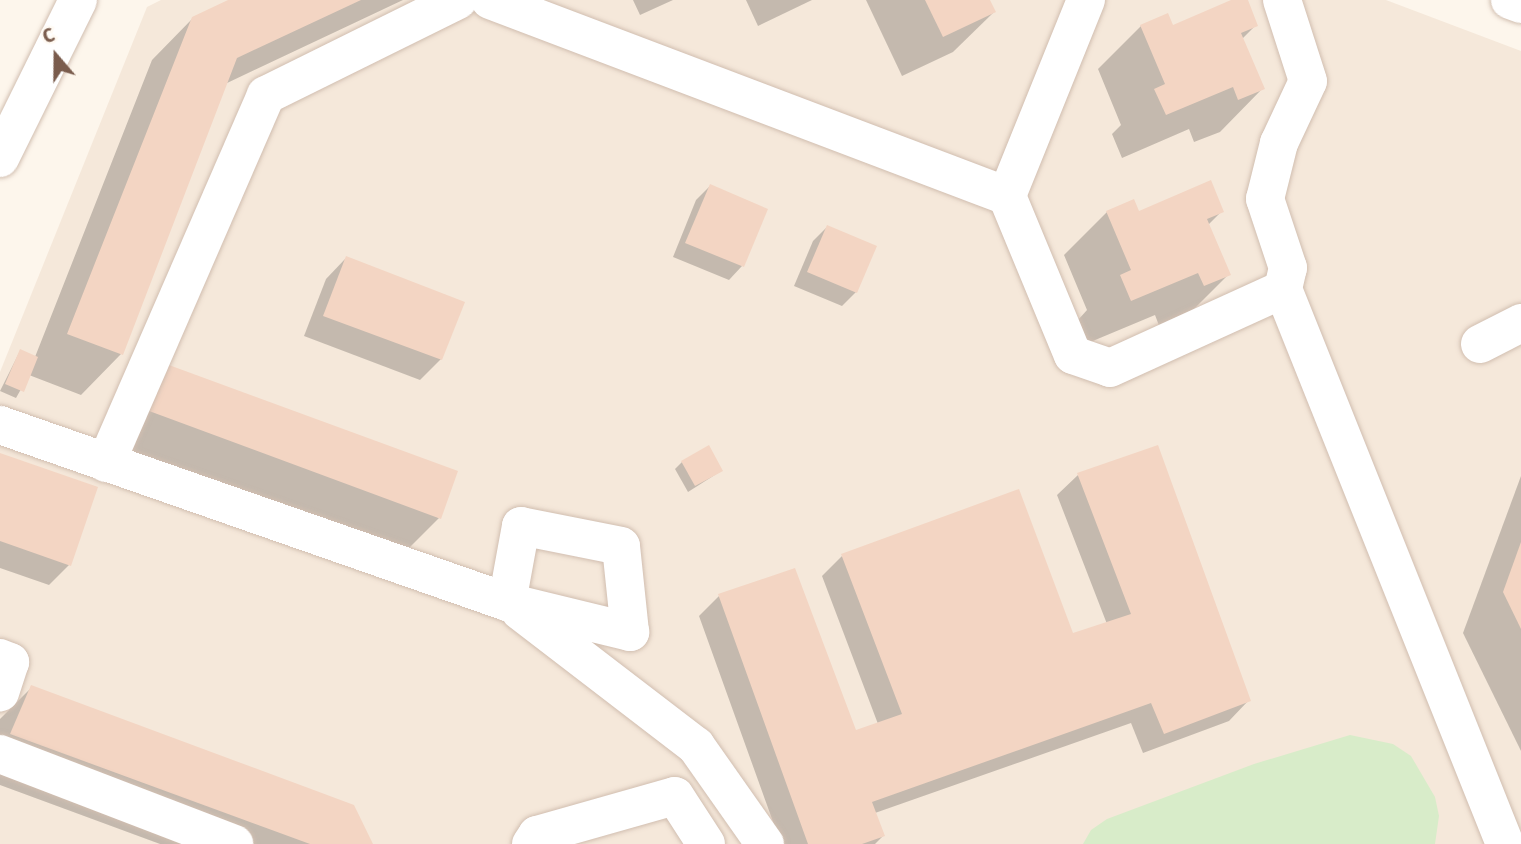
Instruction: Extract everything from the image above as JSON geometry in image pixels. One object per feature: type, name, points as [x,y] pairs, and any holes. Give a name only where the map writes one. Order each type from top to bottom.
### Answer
[{"type":"street","points":[[0,158],[11,109],[78,0]]},
{"type":"street","points":[[106,463],[266,95],[458,0]]},
{"type":"street","points":[[490,0],[1007,196]]},
{"type":"street","points":[[1086,0],[1007,196],[1073,355],[1110,368],[1283,289]]},
{"type":"street","points":[[1282,0],[1308,81],[1279,143],[1265,198],[1288,268],[1283,289],[1505,844]]},
{"type":"street","points":[[1510,0],[1521,4]]},
{"type":"street","points":[[1480,344],[1521,323]]},
{"type":"street","points":[[0,425],[507,602],[696,747],[765,844]]},
{"type":"street","points":[[0,658],[10,662],[0,692]]},
{"type":"street","points":[[0,754],[234,844]]},
{"type":"street","points":[[531,844],[537,835],[675,796],[706,844]]},
{"type":"shaded area","points":[[161,0],[1386,0],[1521,51],[1521,844],[0,844],[0,372],[147,7]]},
{"type":"green space","points":[[1350,735],[1393,744],[1411,756],[1435,797],[1439,816],[1435,844],[1083,844],[1091,830],[1107,819],[1254,764]]},
{"type":"building","points":[[228,0],[361,0],[237,58],[123,355],[67,334],[192,17]]},
{"type":"building","points":[[925,0],[990,0],[996,12],[943,37]]},
{"type":"building","points":[[1231,0],[1248,0],[1258,26],[1241,33],[1265,89],[1238,100],[1233,87],[1166,115],[1154,89],[1165,84],[1140,25],[1168,13],[1173,25]]},
{"type":"building","points":[[1211,180],[1224,212],[1207,219],[1231,275],[1204,286],[1198,273],[1131,301],[1120,275],[1131,270],[1106,211],[1134,199],[1139,211]]},
{"type":"building","points":[[710,184],[768,209],[744,267],[685,243]]},
{"type":"building","points":[[827,225],[877,246],[857,293],[807,272]]},
{"type":"building","points":[[346,256],[465,302],[442,360],[323,316]]},
{"type":"building","points":[[20,349],[38,357],[24,392],[5,384]]},
{"type":"building","points":[[158,361],[458,471],[441,519],[141,408]]},
{"type":"building","points":[[709,445],[723,471],[695,486],[681,461]]},
{"type":"building","points":[[1158,445],[1251,701],[1164,734],[1151,703],[872,802],[885,836],[862,844],[808,844],[718,594],[795,568],[856,730],[902,714],[841,554],[1019,489],[1073,633],[1131,614],[1077,473]]},
{"type":"building","points":[[0,453],[98,487],[71,566],[0,541]]},
{"type":"building","points":[[1521,542],[1521,629],[1503,592]]},
{"type":"building","points":[[31,685],[354,805],[373,844],[310,844],[10,734]]}]
